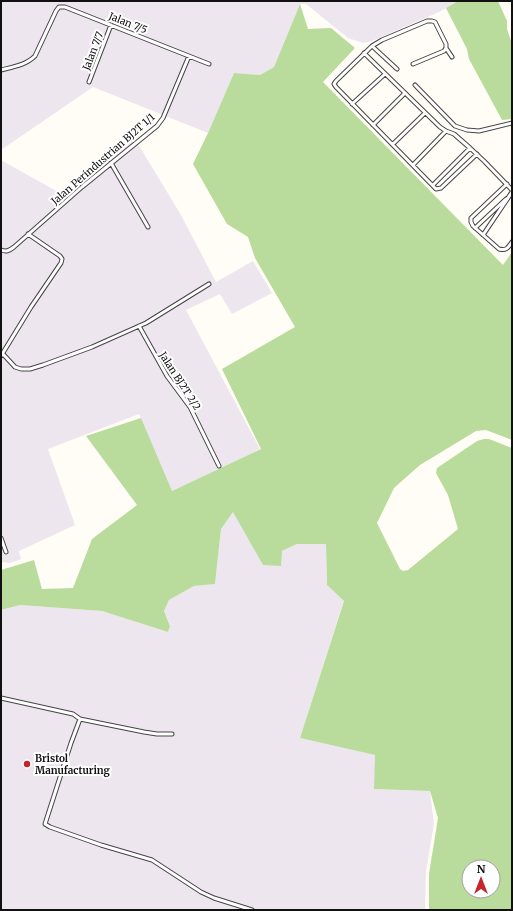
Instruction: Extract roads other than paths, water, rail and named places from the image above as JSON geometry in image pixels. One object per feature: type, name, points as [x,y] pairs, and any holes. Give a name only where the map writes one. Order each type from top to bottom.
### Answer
[{"type":"street","name":"Jalan 7/5","points":[[1,70],[26,63],[35,56],[56,10],[59,7],[65,6],[209,64]]},
{"type":"street","points":[[452,57],[446,48],[446,44],[435,22],[432,20],[427,21],[382,40],[372,46],[334,84],[436,189],[441,188],[476,154]]},
{"type":"street","name":"Jalan 7/7","points":[[90,82],[112,25]]},
{"type":"street","points":[[372,46],[397,69]]},
{"type":"street","points":[[413,64],[444,51],[446,48]]},
{"type":"street","points":[[364,53],[440,127],[454,134],[470,148],[507,184],[511,192]]},
{"type":"street","name":"Jalan Perindustrian BJ2T 1/1","points":[[1,250],[9,250],[82,187],[160,123],[189,56]]},
{"type":"street","points":[[352,104],[385,74]]},
{"type":"street","points":[[415,85],[455,126],[479,132],[512,123]]},
{"type":"street","points":[[373,125],[405,93]]},
{"type":"street","points":[[393,144],[425,113]]},
{"type":"street","points":[[413,165],[446,131]]},
{"type":"street","points":[[433,185],[470,148]]},
{"type":"street","points":[[111,163],[148,227]]},
{"type":"street","points":[[507,184],[472,218],[471,222],[475,228],[499,249],[506,250],[512,242]]},
{"type":"street","points":[[475,228],[511,192]]},
{"type":"street","points":[[483,235],[511,192]]},
{"type":"street","points":[[28,234],[60,256],[62,259],[61,263],[31,307],[2,355],[15,367],[21,369],[30,369],[86,350],[158,316],[209,284]]},
{"type":"street","name":"Jalan BJ2T 2/2","points":[[139,326],[167,376],[190,407],[219,466]]},
{"type":"street","points":[[1,538],[6,552]]},
{"type":"street","points":[[1,698],[73,714],[80,719],[144,732],[172,734]]},
{"type":"street","points":[[80,719],[45,824],[101,845],[152,860],[201,892],[219,900],[252,910]]},
{"type":"place","name":"Bristol Manufacturing","points":[[27,764]]}]
